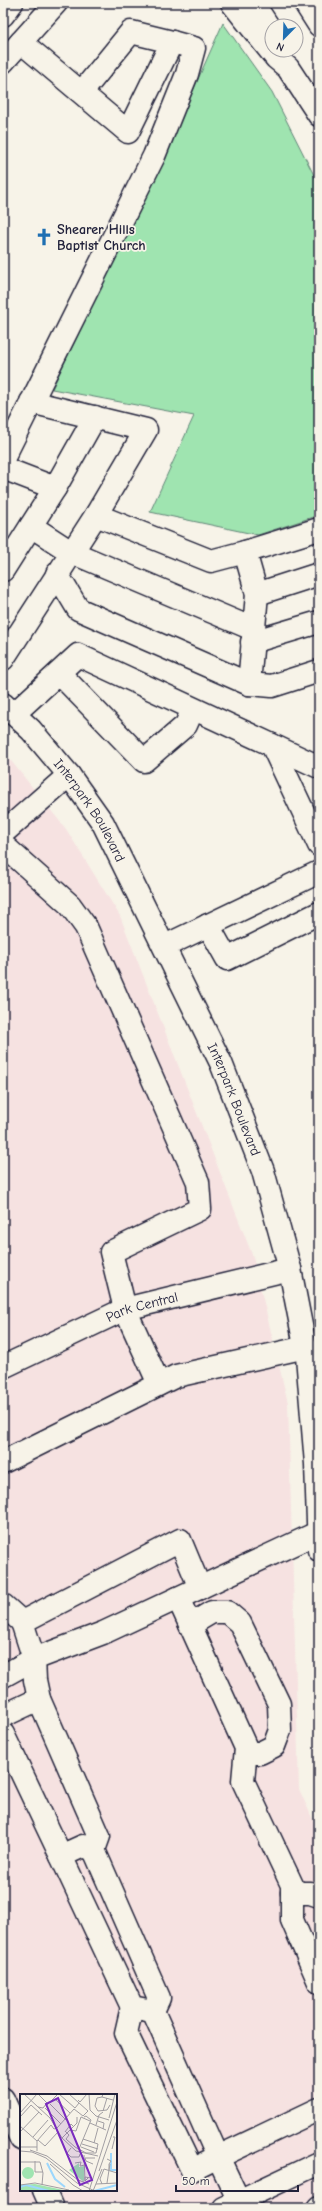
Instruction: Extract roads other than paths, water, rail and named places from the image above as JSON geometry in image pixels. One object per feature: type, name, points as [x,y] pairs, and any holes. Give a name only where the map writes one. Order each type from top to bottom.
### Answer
[{"type":"main road","points":[[3,15],[12,3]]},
{"type":"main road","points":[[3,62],[56,3]]},
{"type":"main road","points":[[232,3],[276,58],[286,59],[319,115]]},
{"type":"main road","points":[[253,3],[264,20]]},
{"type":"main road","points":[[305,3],[319,25]]},
{"type":"main road","points":[[3,459],[154,156],[187,74],[194,48],[131,32],[82,92]]},
{"type":"main road","points":[[21,42],[128,132],[172,42]]},
{"type":"main road","points":[[3,659],[96,515],[146,430],[32,402]]},
{"type":"main road","points":[[3,570],[55,488],[95,417]]},
{"type":"main road","points":[[3,468],[55,488]]},
{"type":"main road","points":[[96,515],[211,561],[319,529]]},
{"type":"main road","points":[[31,526],[71,552],[253,636],[319,622]]},
{"type":"main road","points":[[245,552],[257,594],[249,684]]},
{"type":"main road","points":[[57,574],[78,609],[249,684],[272,686],[319,671]]},
{"type":"main road","points":[[257,594],[319,574]]},
{"type":"main road","points":[[8,709],[59,673],[78,655],[319,767]]},
{"type":"main road","points":[[59,673],[144,760],[186,725],[193,709]]},
{"type":"main road","name":"Interpark Boulevard","points":[[8,709],[30,730],[69,775],[103,823],[165,946],[221,1063],[263,1171],[290,1269],[306,1346],[316,1434],[319,1538]]},
{"type":"main road","points":[[272,745],[319,845]]},
{"type":"main road","points":[[3,833],[69,775]]},
{"type":"main road","points":[[3,845],[70,905],[86,926],[198,1182],[200,1210],[111,1252],[125,1309],[159,1384]]},
{"type":"main road","points":[[165,946],[319,872]]},
{"type":"main road","points":[[208,925],[227,958],[319,913]]},
{"type":"main road","name":"Park Central","points":[[6,1360],[125,1309],[290,1269]]},
{"type":"main road","points":[[3,1462],[176,1376],[306,1346]]},
{"type":"main road","points":[[3,1676],[34,1659],[103,1633],[200,1588],[319,1538]]},
{"type":"main road","points":[[22,1622],[180,1540],[200,1588]]},
{"type":"main road","points":[[178,1598],[246,1748],[243,1781],[292,1884],[292,1920],[319,1982]]},
{"type":"main road","points":[[3,1605],[22,1622],[34,1659],[35,1680],[39,1699],[99,1836],[94,1850],[159,1998],[142,2009],[126,2033],[192,2170],[319,2109]]},
{"type":"main road","points":[[190,1625],[212,1612],[227,1612],[240,1623],[279,1704],[280,1730],[274,1746],[260,1753],[246,1753]]},
{"type":"main road","points":[[3,1716],[39,1699]]},
{"type":"main road","points":[[3,1734],[62,1856],[218,2157],[231,2204],[319,2162]]},
{"type":"main road","points":[[62,1856],[84,1846],[94,1850]]},
{"type":"main road","points":[[292,1893],[310,1893],[319,1896]]},
{"type":"main road","points":[[3,2099],[20,2137]]},
{"type":"main road","points":[[44,2191],[52,2208]]},
{"type":"place","name":"Shearer Hills Baptist Church","points":[[44,237]]}]
